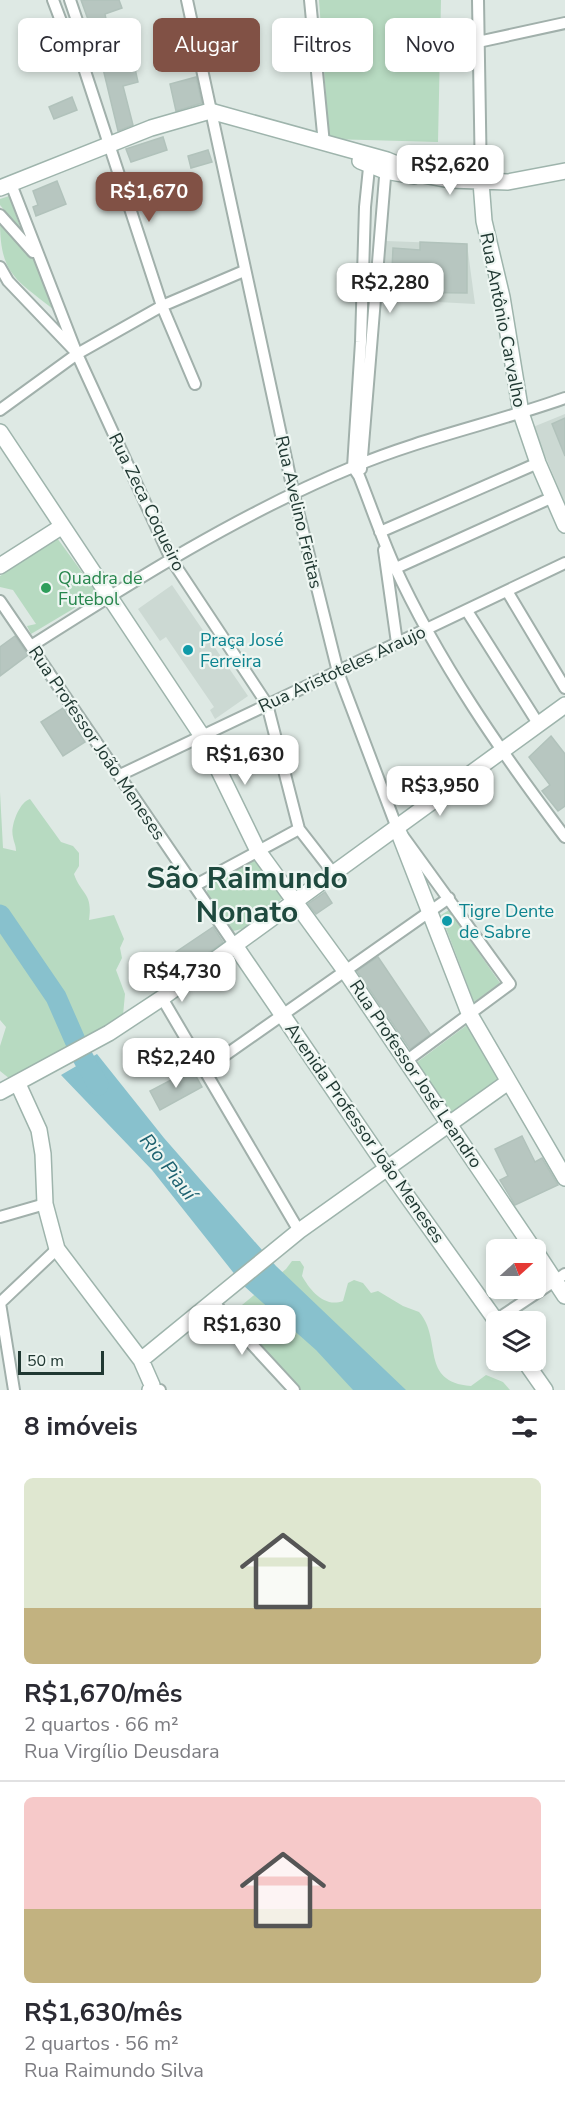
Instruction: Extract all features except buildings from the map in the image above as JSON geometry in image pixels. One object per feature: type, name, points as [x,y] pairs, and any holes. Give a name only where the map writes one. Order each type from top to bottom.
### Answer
[{"type":"main road","points":[[5,186],[108,145],[210,111],[386,165],[405,176],[423,175],[481,182],[536,178],[565,171]]},
{"type":"main road","name":"Rua Antônio Carvalho","points":[[481,182],[484,221],[502,297],[521,413],[538,463],[565,525]]},
{"type":"main road","name":"Rua Professor José Leandro","points":[[0,432],[202,736],[258,851],[346,972],[527,1239]]},
{"type":"main road","points":[[0,566],[61,527]]},
{"type":"main road","points":[[0,1092],[109,1034],[162,998],[565,705]]},
{"type":"main road","points":[[397,828],[469,1013],[565,1178]]},
{"type":"main road","name":"Avenida Professor João Meneses","points":[[234,944],[387,1168],[489,1311]]},
{"type":"main road","points":[[23,1081],[39,1130],[43,1154],[45,1204],[57,1249],[141,1360],[156,1389]]},
{"type":"main road","points":[[141,1360],[299,1230],[508,1082]]},
{"type":"main road","name":"Rua Professor José Leandro","points":[[546,1263],[560,1278],[565,1296]]},
{"type":"main road","points":[[532,1371],[545,1390]]},
{"type":"street","points":[[53,0],[60,18]]},
{"type":"street","points":[[70,0],[76,18]]},
{"type":"street","name":"Rua Avelino Freitas","points":[[187,0],[294,495],[338,672],[397,828],[510,984],[469,1013]]},
{"type":"street","points":[[310,0],[328,146]]},
{"type":"street","name":"Rua Antônio Carvalho","points":[[478,0],[481,182]]},
{"type":"street","points":[[478,42],[565,23]]},
{"type":"street","points":[[85,72],[162,306],[195,384]]},
{"type":"street","points":[[369,160],[358,468],[381,535],[427,629],[501,751],[565,837]]},
{"type":"street","points":[[358,468],[375,318],[386,165]]},
{"type":"street","name":"Rua Zeca Coqueiro","points":[[5,186],[38,256],[77,354],[171,559],[267,704],[299,829]]},
{"type":"street","points":[[0,215],[38,256]]},
{"type":"street","points":[[0,267],[8,281],[77,354]]},
{"type":"street","points":[[0,410],[77,354],[162,306],[244,272]]},
{"type":"street","points":[[362,316],[375,318]]},
{"type":"street","points":[[31,646],[171,559],[294,495],[423,441],[565,398]]},
{"type":"street","points":[[381,535],[538,463]]},
{"type":"street","points":[[396,568],[553,497]]},
{"type":"street","points":[[381,535],[397,643]]},
{"type":"street","name":"Rua Aristoteles Araujo","points":[[120,775],[565,564]]},
{"type":"street","points":[[507,591],[565,688]]},
{"type":"street","name":"Rua Professor João Meneses","points":[[0,601],[234,944]]},
{"type":"street","points":[[468,611],[539,725]]},
{"type":"street","points":[[194,886],[299,829],[334,874]]},
{"type":"street","points":[[204,1070],[449,898]]},
{"type":"street","points":[[162,998],[299,1230]]},
{"type":"street","points":[[406,1061],[469,1013]]},
{"type":"street","points":[[0,1217],[45,1204]]},
{"type":"street","points":[[14,1390],[0,1303],[57,1249]]},
{"type":"street","points":[[511,1311],[560,1278]]},
{"type":"street","points":[[213,1302],[294,1390]]},
{"type":"shaded area","points":[[386,241],[467,244],[475,304],[383,299]]},
{"type":"shaded area","points":[[565,414],[565,503],[533,427]]},
{"type":"shaded area","points":[[172,585],[248,696],[215,719],[210,710],[214,707],[166,637],[160,641],[138,609]]},
{"type":"green space","points":[[319,0],[441,0],[441,18],[385,18],[385,72],[439,72],[438,142],[329,139],[324,72],[373,72],[373,18],[320,18]]},
{"type":"green space","points":[[9,196],[22,232],[0,205],[0,199]]},
{"type":"green space","points":[[0,221],[33,255],[54,310],[20,282],[7,265],[3,253]]},
{"type":"green space","points":[[57,538],[98,594],[31,634],[27,626],[36,624],[13,590],[0,587],[0,576]]},
{"type":"green space","points":[[0,792],[3,848],[16,851],[12,833],[14,821],[22,805],[30,799],[61,842],[73,846],[79,853],[79,866],[74,874],[88,899],[89,920],[114,915],[124,939],[120,948],[122,958],[116,970],[125,994],[123,1015],[15,1083],[0,1071],[0,1046],[6,1027],[0,1020]]},
{"type":"green space","points":[[255,860],[284,897],[246,928],[233,931],[207,893],[208,885]]},
{"type":"green space","points":[[449,910],[500,983],[474,1002],[441,915]]},
{"type":"green space","points":[[467,1025],[499,1080],[450,1113],[416,1063]]},
{"type":"green space","points":[[292,1261],[300,1261],[304,1267],[302,1276],[305,1281],[313,1292],[324,1300],[336,1303],[343,1301],[348,1283],[354,1280],[363,1283],[371,1293],[378,1291],[403,1306],[419,1312],[426,1323],[434,1358],[444,1377],[455,1383],[471,1386],[486,1375],[503,1382],[510,1390],[297,1390],[284,1370],[231,1314],[286,1269]]},
{"type":"water","points":[[97,1054],[164,1138],[276,1266],[406,1390],[353,1390],[316,1350],[244,1286],[152,1170],[61,1075]]},
{"type":"waterway","name":"Rio Piauí","points":[[0,915],[56,997],[81,1054],[98,1085]]},
{"type":"place","name":"Quadra de Futebol","points":[[46,588]]},
{"type":"place","name":"Praça José Ferreira","points":[[188,650]]},
{"type":"place","name":"Tigre Dente de Sabre","points":[[447,921]]},
{"type":"district","name":"São Raimundo Nonato","points":[[247,895]]}]
